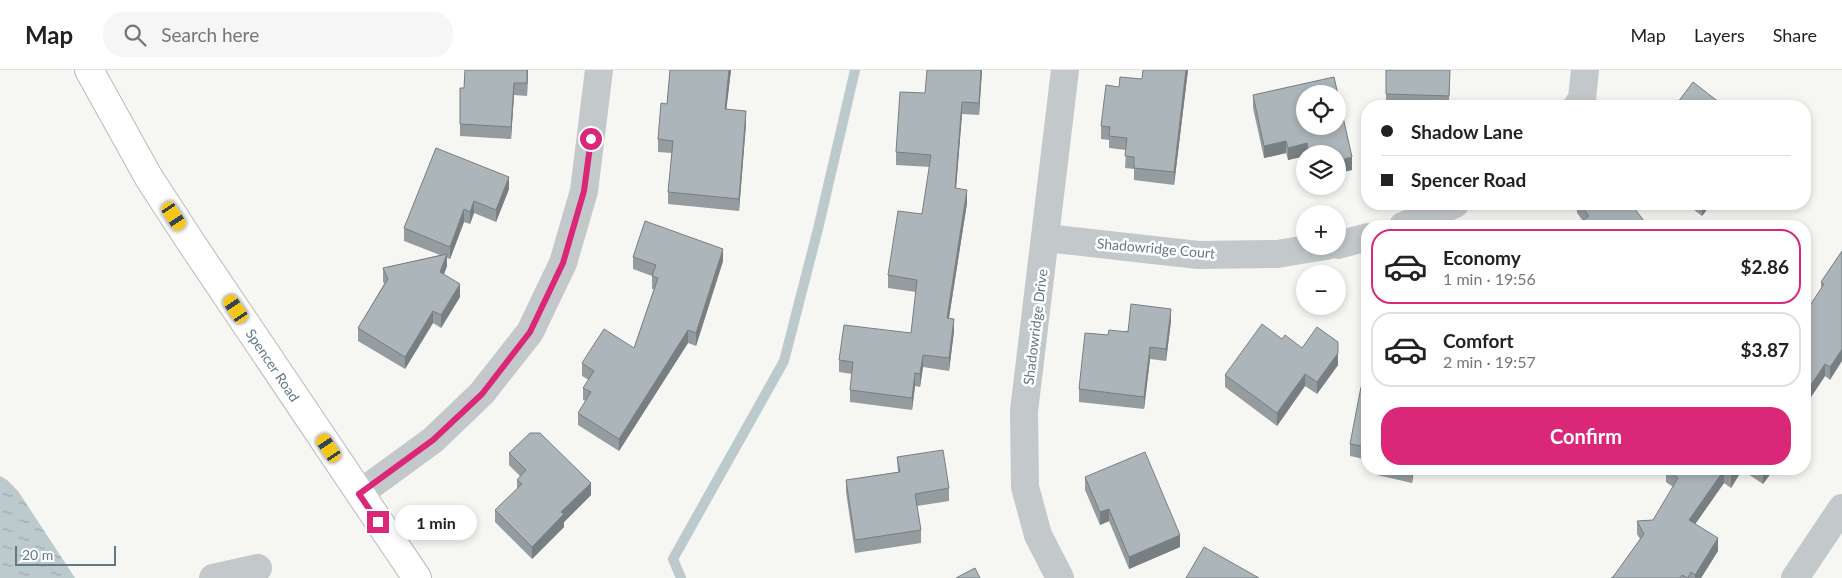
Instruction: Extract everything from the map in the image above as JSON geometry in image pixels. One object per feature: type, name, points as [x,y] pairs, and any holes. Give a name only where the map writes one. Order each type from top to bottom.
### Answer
[{"type":"main road","name":"Spencer Road","points":[[88,70],[149,178],[417,578]]},
{"type":"street","points":[[359,494],[433,440],[482,394],[530,332],[563,263],[584,191],[599,70]]},
{"type":"street","name":"Shadowridge Drive","points":[[1060,578],[1038,536],[1025,487],[1024,411],[1065,70]]},
{"type":"street","points":[[1581,100],[1585,70]]},
{"type":"street","points":[[1421,220],[1442,210]]},
{"type":"street","name":"Shadowridge Court","points":[[1046,238],[1198,254],[1277,254],[1296,251]]},
{"type":"street","points":[[1346,243],[1361,239]]},
{"type":"street","points":[[1795,578],[1842,508]]},
{"type":"street","points":[[213,578],[258,568]]},
{"type":"water","points":[[0,476],[18,491],[75,578],[0,578]]},
{"type":"building","points":[[465,70],[527,70],[527,83],[514,83],[511,127],[460,124],[460,88],[464,88]]},
{"type":"building","points":[[670,70],[729,70],[725,109],[746,111],[739,199],[668,192],[673,141],[658,139],[661,103],[667,104]]},
{"type":"building","points":[[927,70],[981,70],[979,103],[962,102],[955,188],[967,190],[947,318],[954,319],[949,358],[923,355],[920,374],[915,373],[912,398],[850,390],[853,362],[839,360],[844,325],[911,333],[917,280],[888,275],[898,211],[922,214],[931,155],[896,152],[900,92],[925,93]]},
{"type":"building","points":[[1143,70],[1186,70],[1174,172],[1134,168],[1134,157],[1125,156],[1127,138],[1109,136],[1110,127],[1101,126],[1106,85],[1119,87],[1120,77],[1142,79]]},
{"type":"building","points":[[1386,70],[1450,70],[1449,96],[1386,94]]},
{"type":"building","points":[[1334,77],[1336,85],[1298,85]]},
{"type":"building","points":[[1693,82],[1716,100],[1680,100]]},
{"type":"building","points":[[1296,85],[1296,135],[1346,135],[1346,130],[1352,157],[1346,159],[1346,145],[1307,145],[1307,143],[1288,148],[1286,141],[1264,146],[1253,95]]},
{"type":"building","points":[[436,148],[509,177],[496,210],[474,201],[470,212],[464,209],[450,247],[404,228]]},
{"type":"building","points":[[1584,210],[1636,210],[1643,220],[1584,220],[1589,216]]},
{"type":"building","points":[[645,221],[723,249],[696,333],[688,330],[619,439],[578,413],[591,392],[583,388],[594,371],[582,363],[604,329],[634,348],[658,278],[652,276],[656,265],[633,257]]},
{"type":"building","points":[[1842,251],[1842,349],[1830,367],[1825,364],[1811,385],[1811,304],[1824,284],[1821,282]]},
{"type":"building","points":[[447,254],[440,272],[460,284],[441,315],[433,311],[405,357],[358,328],[388,279],[383,268]]},
{"type":"building","points":[[1131,304],[1171,309],[1166,349],[1150,347],[1144,397],[1079,389],[1085,333],[1108,335],[1109,330],[1128,332]]},
{"type":"building","points":[[1262,324],[1282,339],[1285,335],[1302,348],[1317,327],[1338,342],[1338,353],[1317,382],[1305,374],[1277,413],[1225,375]]},
{"type":"building","points":[[1361,387],[1361,446],[1350,444]]},
{"type":"building","points":[[530,433],[540,433],[591,483],[561,512],[564,514],[532,547],[495,510],[522,484],[517,480],[526,470],[509,453]]},
{"type":"building","points":[[943,450],[949,488],[915,494],[921,530],[855,540],[846,480],[900,472],[897,457]]},
{"type":"building","points":[[1145,452],[1180,535],[1129,557],[1109,509],[1100,512],[1085,477]]},
{"type":"building","points":[[1674,475],[1720,475],[1689,520],[1718,538],[1695,575],[1691,572],[1688,578],[1682,575],[1680,578],[1611,578],[1644,534],[1637,521],[1653,520],[1678,478]]},
{"type":"building","points":[[1204,547],[1259,578],[1186,578]]},
{"type":"building","points":[[975,568],[980,578],[956,578]]},
{"type":"waterway","points":[[681,578],[673,559],[784,361],[818,229],[855,70]]},
{"type":"route","points":[[378,522],[359,494],[433,440],[482,394],[530,332],[563,263],[584,191],[591,139]]}]
